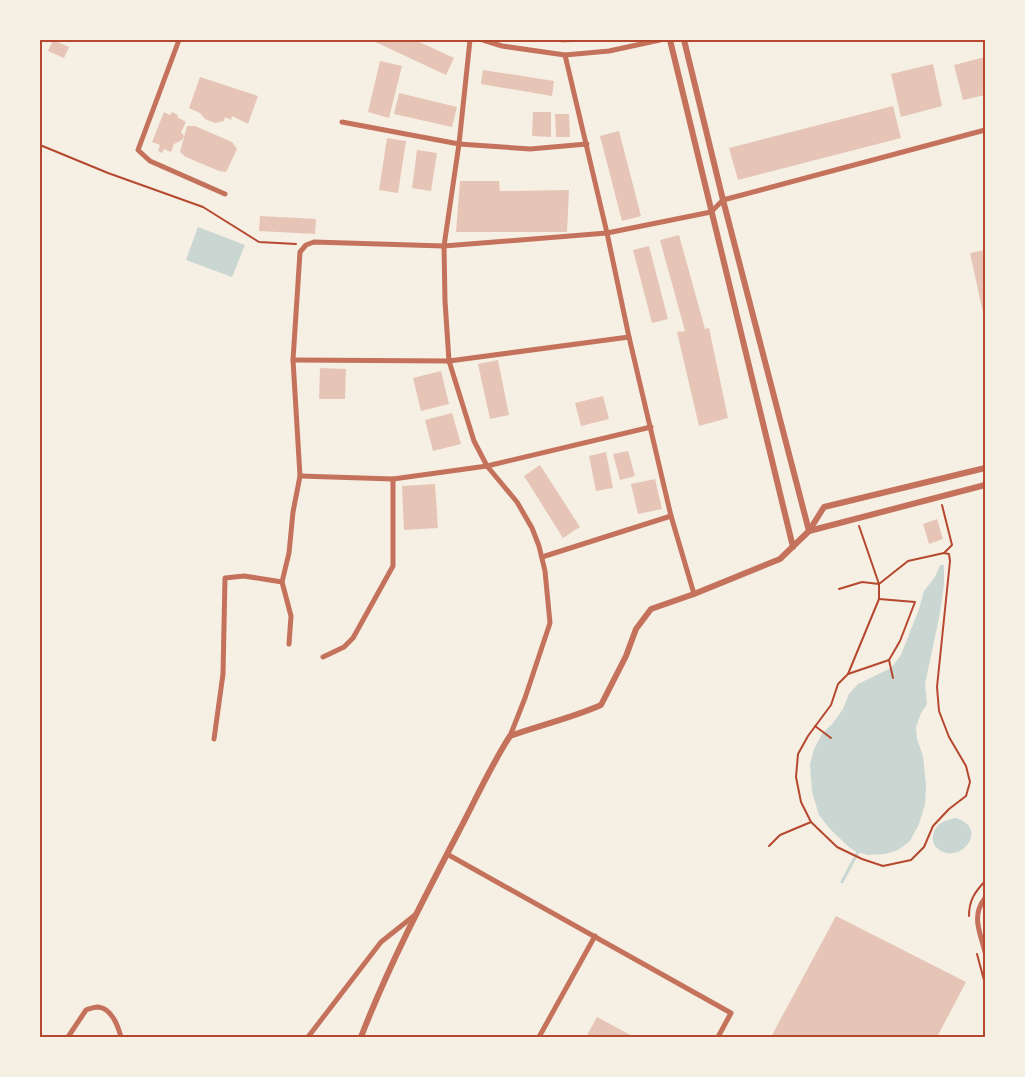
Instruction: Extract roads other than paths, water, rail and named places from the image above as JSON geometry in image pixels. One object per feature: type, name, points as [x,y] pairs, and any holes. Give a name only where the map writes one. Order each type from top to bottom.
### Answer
[{"type":"street","points":[[179,40],[138,150],[150,161],[225,194]]},
{"type":"street","points":[[361,1037],[375,1001],[417,913],[510,736],[550,623],[545,571],[532,528],[516,502],[487,466],[472,433],[450,361],[444,246],[459,144],[470,40]]},
{"type":"street","points":[[483,40],[502,46],[565,55],[609,51],[660,40]]},
{"type":"street","points":[[670,40],[793,547]]},
{"type":"street","points":[[684,40],[723,200],[809,531]]},
{"type":"street","points":[[565,55],[671,516],[694,594]]},
{"type":"street","points":[[342,122],[459,144],[530,149],[587,144]]},
{"type":"street","points":[[289,644],[291,616],[282,582],[289,553],[293,512],[300,476],[293,360],[300,252],[306,245],[314,242],[444,246],[607,233],[711,212],[723,200],[985,130]]},
{"type":"street","points":[[293,360],[450,361],[629,337]]},
{"type":"street","points":[[300,476],[393,479],[487,466],[651,427]]},
{"type":"street","points":[[510,736],[540,725],[581,714],[601,705],[626,656],[636,629],[651,610],[780,559],[809,531],[824,507],[985,468]]},
{"type":"street","points":[[323,658],[344,647],[353,638],[393,566],[393,479]]},
{"type":"street","points":[[809,531],[985,485]]},
{"type":"street","points":[[542,557],[671,516]]},
{"type":"street","points":[[214,739],[223,674],[224,578],[244,576],[282,582]]},
{"type":"street","points":[[447,854],[732,1013],[718,1037]]},
{"type":"street","points":[[985,898],[978,906],[976,921],[985,952]]},
{"type":"street","points":[[308,1037],[380,942],[417,913]]},
{"type":"street","points":[[539,1037],[595,936]]},
{"type":"street","points":[[68,1037],[86,1010],[98,1007],[109,1012],[118,1026],[121,1037]]},
{"type":"waterway","points":[[842,882],[859,850]]}]
